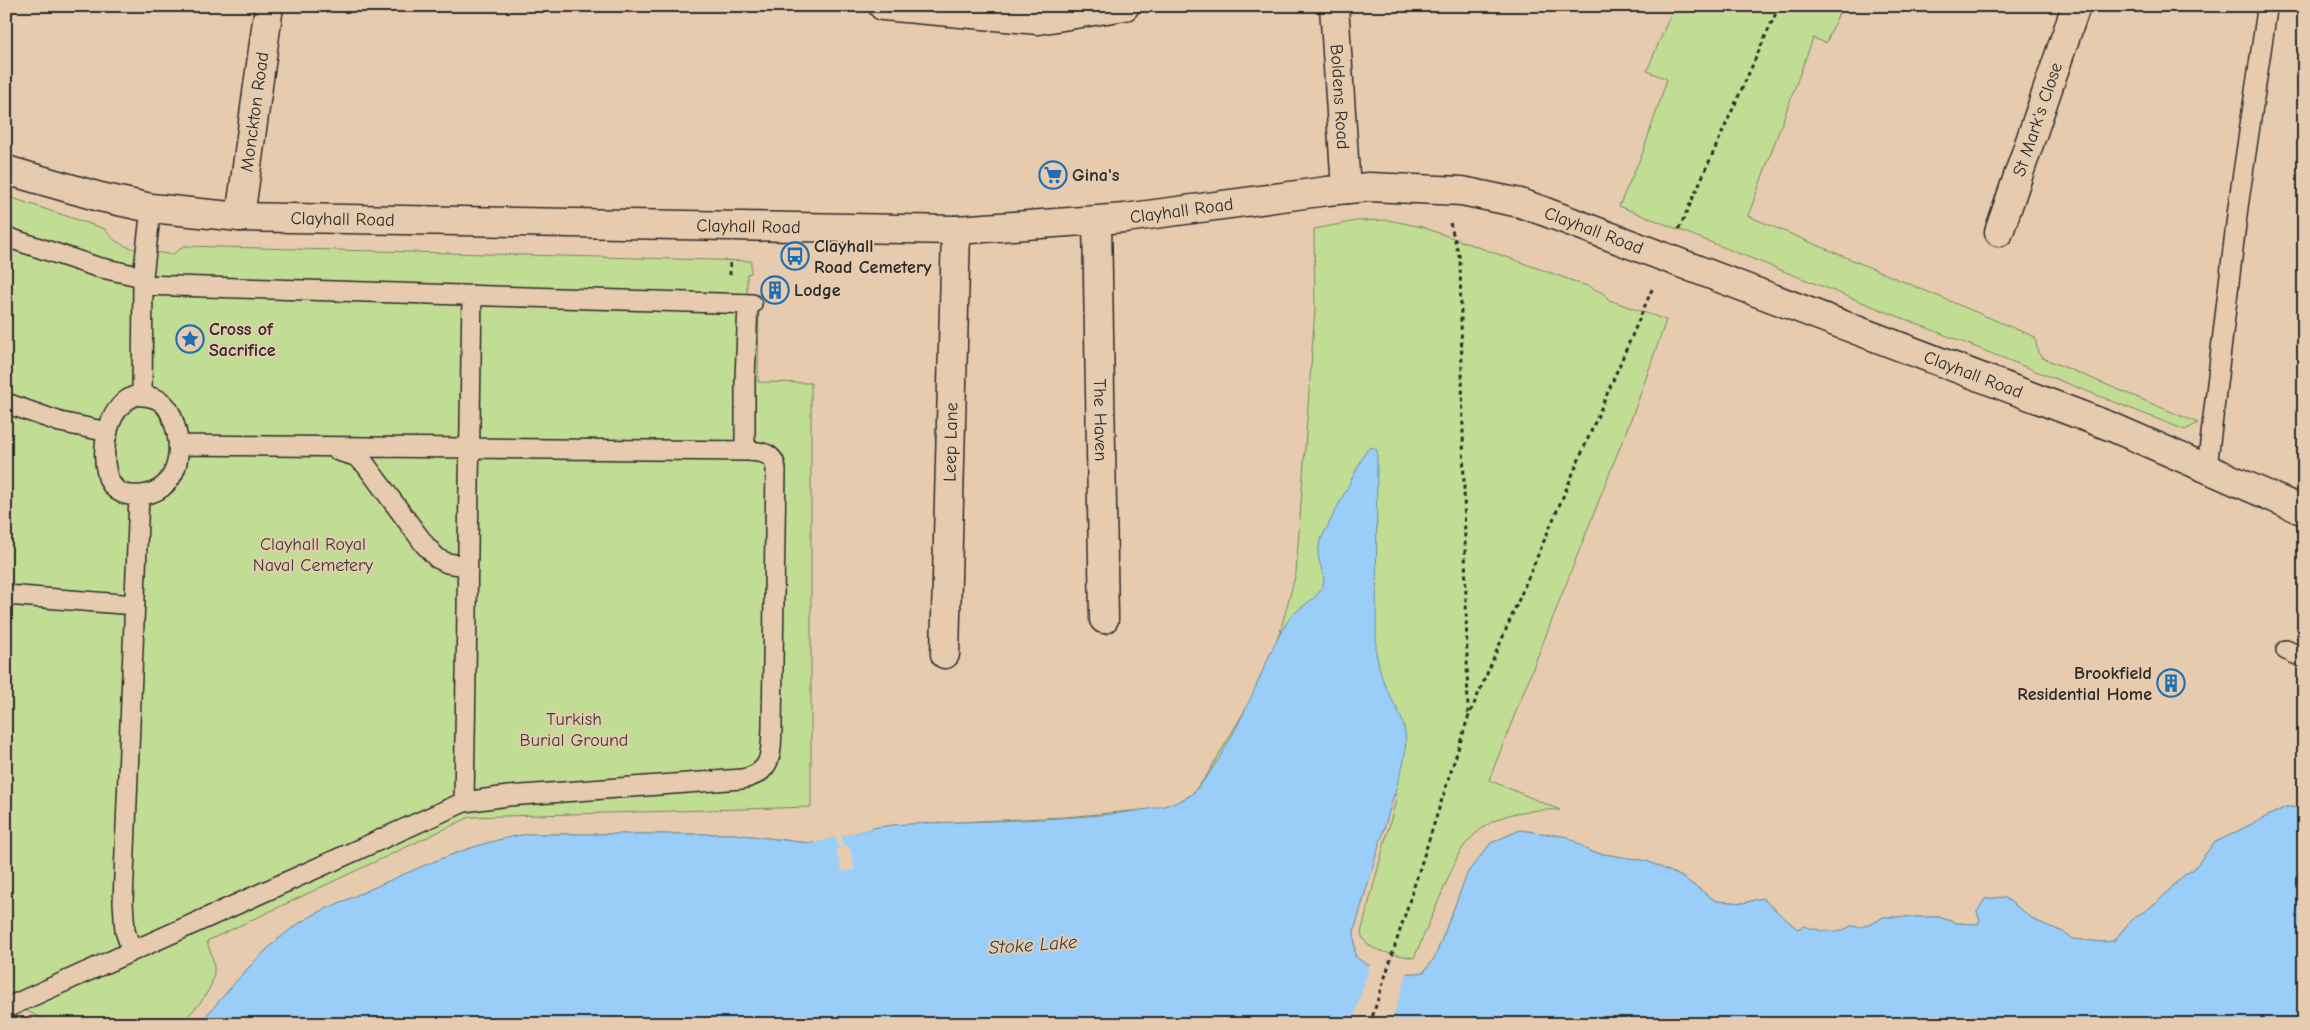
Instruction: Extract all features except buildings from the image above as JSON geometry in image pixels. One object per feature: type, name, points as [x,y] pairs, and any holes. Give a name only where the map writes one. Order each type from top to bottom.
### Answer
[{"type":"street","name":"Monckton Road","points":[[240,217],[269,6]]},
{"type":"street","points":[[883,6],[1038,20],[1125,6]]},
{"type":"street","name":"Boldens Road","points":[[1334,6],[1346,189]]},
{"type":"street","name":"St Mark's Close","points":[[1999,232],[2076,6]]},
{"type":"street","name":"Clayhall Road","points":[[6,170],[151,208],[240,217],[956,230],[1097,221],[1346,189],[1440,189],[1483,194],[1520,203],[2112,427],[2304,510]]},
{"type":"street","name":"The Haven","points":[[1097,221],[1104,619]]},
{"type":"street","name":"Leep Lane","points":[[945,654],[956,230]]},
{"type":"lane","points":[[2207,468],[2238,207],[2267,10]]},
{"type":"lane","points":[[142,396],[143,281],[151,208]]},
{"type":"lane","points":[[6,236],[97,268],[143,281],[472,295],[750,304],[745,379],[745,451]]},
{"type":"lane","points":[[464,802],[472,295]]},
{"type":"lane","points":[[130,397],[154,398],[166,406],[176,429],[179,445],[177,463],[170,479],[154,493],[139,496],[121,494],[109,481],[104,455],[108,432],[114,414],[130,397]]},
{"type":"lane","points":[[6,403],[60,422],[108,432]]},
{"type":"lane","points":[[6,1008],[464,802],[508,796],[742,779],[760,774],[766,767],[770,751],[772,726],[776,465],[769,455],[745,451],[179,445]]},
{"type":"lane","points":[[307,447],[355,456],[374,473],[425,545],[437,558],[447,564],[467,566]]},
{"type":"lane","points":[[132,951],[125,931],[123,902],[139,496]]},
{"type":"lane","points":[[6,595],[135,605]]},
{"type":"lane","points":[[2286,650],[2304,658]]},
{"type":"path","points":[[1370,1024],[1468,718],[1666,258],[1779,6]]},
{"type":"path","points":[[1440,189],[1460,259],[1468,718]]},
{"type":"path","points":[[729,304],[730,226]]},
{"type":"green space","points":[[1674,6],[1842,6],[1826,43],[1813,38],[1748,216],[2035,337],[2038,353],[2043,358],[2198,423],[2185,430],[1619,206],[1643,152],[1667,79],[1647,71]]},
{"type":"green space","name":"Clayhall Royal Naval Cemetery","points":[[6,196],[105,229],[110,236],[124,246],[168,254],[173,254],[184,246],[751,261],[751,273],[747,274],[747,295],[764,295],[765,303],[759,303],[758,382],[811,383],[811,807],[470,817],[207,941],[214,965],[214,976],[207,992],[196,1008],[176,1024],[53,1024],[21,1008],[6,1015]]},
{"type":"green space","points":[[1388,220],[1422,227],[1590,287],[1603,293],[1609,300],[1666,320],[1638,401],[1489,780],[1560,810],[1530,811],[1503,817],[1491,822],[1469,840],[1459,853],[1414,958],[1375,949],[1364,940],[1361,933],[1398,792],[1393,797],[1354,931],[1355,956],[1362,961],[1388,972],[1424,972],[1435,957],[1468,872],[1491,843],[1520,830],[1568,837],[1591,852],[1647,861],[1682,877],[1716,901],[1744,903],[1762,898],[1797,929],[1804,926],[1822,931],[1834,931],[1851,926],[1868,925],[1883,917],[1939,917],[1956,923],[1978,924],[1980,920],[1977,912],[1985,899],[2004,897],[2036,921],[2063,932],[2072,939],[2103,942],[2114,941],[2131,920],[2157,903],[2184,875],[2194,869],[2214,843],[2286,807],[2304,808],[2117,943],[2075,944],[1989,929],[1422,1002],[199,1024],[268,948],[310,917],[423,866],[487,843],[508,838],[529,834],[734,834],[809,843],[872,828],[894,825],[1065,817],[1153,809],[1176,803],[1191,795],[1207,775],[1248,705],[1280,632],[1296,573],[1315,309],[1314,229],[1356,221]]},
{"type":"water","name":"Stoke Lake","points":[[1371,447],[1377,450],[1376,653],[1383,680],[1402,720],[1406,737],[1404,761],[1354,931],[1355,956],[1370,966],[1397,973],[1424,972],[1435,957],[1468,872],[1491,843],[1520,830],[1568,837],[1591,852],[1647,861],[1682,877],[1716,901],[1744,903],[1762,898],[1797,929],[1804,926],[1822,931],[1834,931],[1851,926],[1868,925],[1883,917],[1939,917],[1956,923],[1978,924],[1980,920],[1977,912],[1985,899],[2004,897],[2036,921],[2063,932],[2072,939],[2103,942],[2114,941],[2131,920],[2157,903],[2184,875],[2194,869],[2214,843],[2286,807],[2304,808],[2304,1024],[199,1024],[268,948],[310,917],[423,866],[487,843],[508,838],[529,834],[734,834],[809,843],[872,828],[894,825],[1051,818],[1140,810],[1173,803],[1192,794],[1214,767],[1234,732],[1277,639],[1291,617],[1321,590],[1324,579],[1318,555],[1320,541],[1366,451]]},
{"type":"pier","points":[[871,825],[872,828],[841,836],[844,847],[849,846],[855,869],[842,872],[836,849],[839,848],[836,837],[814,843],[813,840]]},
{"type":"pier","points":[[1370,964],[1407,972],[1391,1024],[1352,1024]]},
{"type":"place","name":"Gina's","points":[[1053,175]]},
{"type":"place","name":"Clayhall Road Cemetery","points":[[795,256]]},
{"type":"place","name":"Lodge","points":[[775,290]]},
{"type":"place","name":"Cross of Sacrifice","points":[[190,339]]},
{"type":"place","name":"Brookfield Residential Home","points":[[2171,683]]},
{"type":"park label","name":"Turkish Burial Ground","points":[[574,730]]}]
